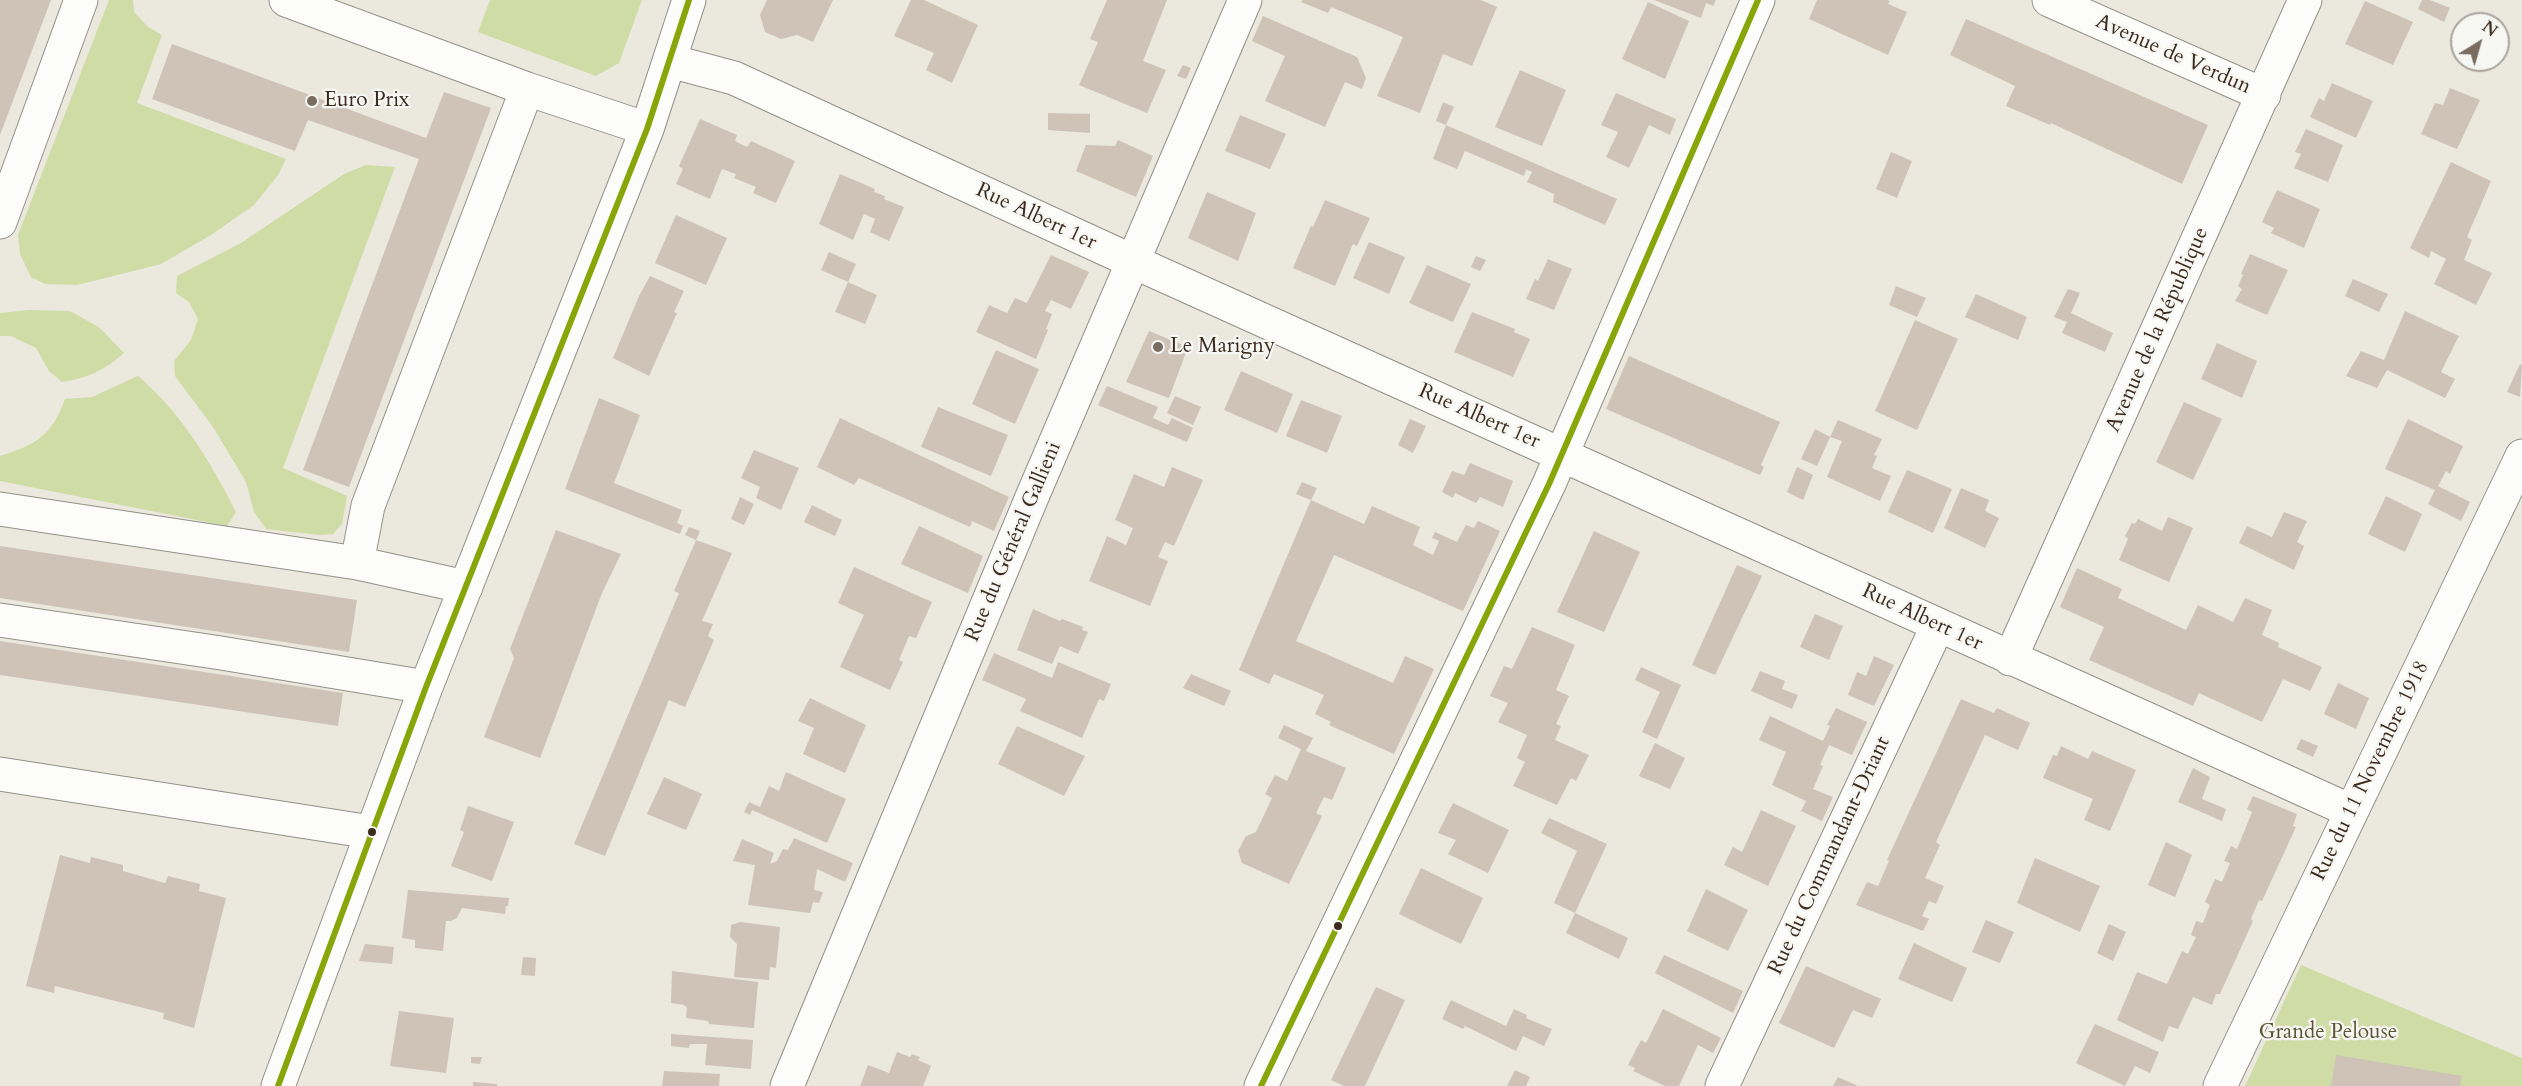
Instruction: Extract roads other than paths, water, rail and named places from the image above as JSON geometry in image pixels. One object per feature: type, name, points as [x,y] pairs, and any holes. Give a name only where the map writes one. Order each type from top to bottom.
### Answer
[{"type":"street","points":[[0,222],[81,0]]},
{"type":"street","points":[[286,0],[527,89],[647,129]]},
{"type":"street","points":[[278,1086],[426,687],[647,129],[689,0]]},
{"type":"street","name":"Rue du Général Gallieni","points":[[787,1086],[1032,497],[1245,0]]},
{"type":"street","points":[[1261,1086],[1562,454],[1758,0]]},
{"type":"street","name":"Avenue de Verdun","points":[[2049,0],[2264,95]]},
{"type":"street","name":"Avenue de la République","points":[[2010,659],[2305,0]]},
{"type":"street","name":"Rue Albert 1er","points":[[670,61],[734,78],[1134,262],[2351,811]]},
{"type":"street","points":[[357,562],[368,506],[527,89]]},
{"type":"street","name":"Rue du 11 Novembre 1918","points":[[2220,1086],[2522,456]]},
{"type":"street","points":[[0,508],[357,562],[466,587]]},
{"type":"street","points":[[0,620],[426,687]]},
{"type":"street","name":"Rue du Commandant-Driant","points":[[1722,1086],[1938,625]]},
{"type":"street","points":[[0,774],[371,832]]},
{"type":"place","name":"Euro Prix","points":[[312,101]]},
{"type":"place","name":"Le Marigny","points":[[1158,347]]},
{"type":"park label","name":"Grande Pelouse","points":[[2328,1033]]}]
